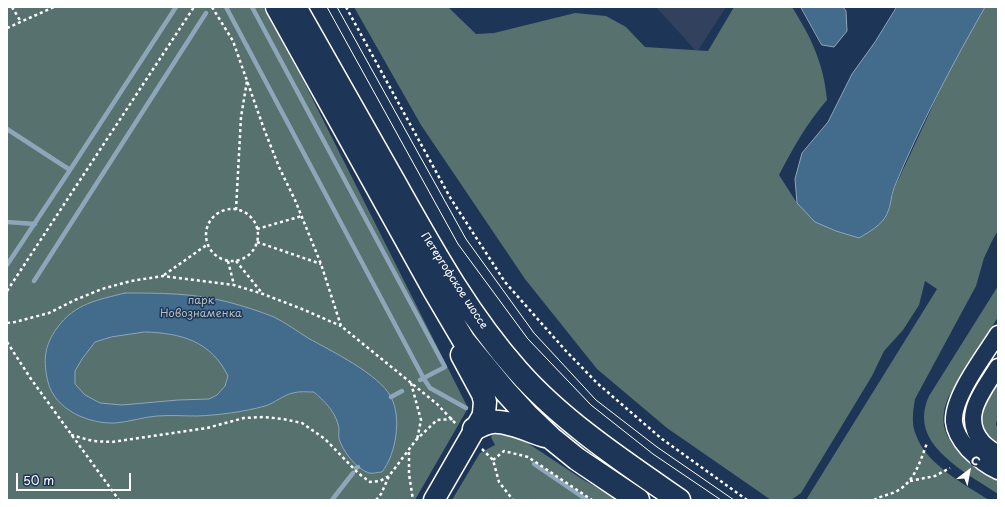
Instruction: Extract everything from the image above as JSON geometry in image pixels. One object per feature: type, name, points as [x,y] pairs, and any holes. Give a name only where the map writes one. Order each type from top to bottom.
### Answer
[{"type":"main road","name":"Петергофское шоссе","points":[[277,7],[434,290],[464,340],[486,407],[527,415],[551,438],[577,459],[638,500]]},
{"type":"main road","name":"Петергофское шоссе","points":[[295,7],[418,225],[458,291],[492,339],[518,371],[549,401],[592,438],[679,500]]},
{"type":"main road","points":[[434,290],[439,312],[483,394],[486,407]]},
{"type":"main road","points":[[492,339],[499,374],[486,407],[484,424],[494,422],[505,423],[551,438]]},
{"type":"main road","points":[[486,407],[515,391],[549,401]]},
{"type":"street","points":[[998,334],[962,392],[956,406],[954,421],[957,433],[963,443],[998,454]]},
{"type":"street","points":[[998,367],[977,400],[973,413],[973,424],[978,436],[979,449],[998,471]]},
{"type":"street","points":[[434,500],[486,407]]},
{"type":"path","points":[[12,7],[21,22]]},
{"type":"path","points":[[7,28],[54,7]]},
{"type":"path","points":[[7,291],[194,7]]},
{"type":"path","points":[[212,7],[233,41],[264,130],[302,216],[321,264],[341,326]]},
{"type":"path","points":[[346,7],[451,199],[505,282],[597,383],[662,439],[747,500]]},
{"type":"path","points":[[236,210],[241,117],[247,81]]},
{"type":"path","points":[[227,210],[244,212],[251,217],[257,228],[257,242],[254,249],[243,259],[236,261],[222,259],[211,251],[206,236],[207,227],[212,219],[218,213],[227,210]]},
{"type":"path","points":[[257,228],[302,216]]},
{"type":"path","points":[[257,242],[321,264]]},
{"type":"path","points":[[163,276],[208,244]]},
{"type":"path","points":[[228,261],[234,285]]},
{"type":"path","points":[[236,261],[263,294]]},
{"type":"path","points":[[7,323],[49,313],[102,289],[131,281],[163,276],[234,285],[263,294],[341,326],[411,382],[453,419]]},
{"type":"path","points":[[7,342],[118,500]]},
{"type":"path","points":[[411,382],[421,420],[416,440]]},
{"type":"path","points":[[376,500],[381,494],[389,476],[416,440],[437,420],[453,419],[486,407]]},
{"type":"path","points":[[71,435],[93,440],[112,442],[207,428],[244,418],[264,417],[283,419],[302,423],[325,439],[358,473],[370,482],[380,481],[389,476]]},
{"type":"path","points":[[874,500],[896,492],[910,481],[927,443]]},
{"type":"path","points":[[409,451],[409,474],[413,500]]},
{"type":"path","points":[[485,451],[493,460],[499,482],[514,500]]},
{"type":"path","points":[[493,460],[504,451],[528,457],[592,500]]},
{"type":"path","points":[[910,481],[935,476],[950,468]]},
{"type":"shaded area","points":[[656,7],[726,7],[697,52]]},
{"type":"shaded area","points":[[801,7],[843,7],[846,11],[847,31],[834,47],[822,45]]},
{"type":"shaded area","points":[[897,7],[985,7],[949,73],[915,141],[894,188],[885,218],[879,225],[859,238],[836,231],[815,222],[797,203],[795,179],[802,153],[828,122],[852,74],[875,42]]},
{"type":"shaded area","points":[[125,293],[176,294],[215,299],[239,305],[274,317],[366,372],[385,388],[391,397],[396,415],[397,425],[394,446],[391,456],[382,472],[369,473],[359,468],[355,464],[341,444],[339,439],[339,426],[334,414],[325,402],[314,392],[295,392],[265,406],[240,412],[197,416],[157,416],[115,423],[105,423],[84,418],[65,408],[52,392],[48,382],[45,360],[49,341],[57,328],[71,313],[96,301]],"holes":[[[145,332],[171,334],[194,341],[213,354],[228,376],[225,386],[217,395],[209,399],[122,405],[100,403],[85,395],[75,384],[75,371],[95,342],[111,337]]]},
{"type":"green space","name":"парк Новознаменка","points":[[7,7],[263,7],[304,82],[468,408],[415,500],[7,500]]},
{"type":"green space","points":[[354,7],[448,7],[476,34],[494,33],[575,13],[606,16],[626,27],[645,47],[708,51],[734,7],[792,7],[816,51],[823,74],[827,100],[801,136],[779,175],[797,203],[887,215],[894,189],[952,64],[985,7],[998,7],[998,231],[984,258],[976,286],[915,399],[913,417],[913,426],[916,435],[928,455],[947,472],[989,500],[806,500],[937,289],[925,281],[919,305],[903,330],[884,351],[872,376],[801,493],[791,500],[771,500],[667,428],[597,369],[525,279],[421,125]]},
{"type":"green space","points":[[998,286],[998,317],[949,396],[944,411],[944,425],[954,446],[974,463],[998,479],[998,494],[963,471],[940,452],[926,430],[924,411],[929,396]]},
{"type":"green space","points":[[998,383],[998,416],[996,424],[998,431],[998,445],[989,438],[981,423],[984,407]]},
{"type":"green space","points":[[496,430],[511,432],[582,479],[619,500],[452,500],[480,453],[495,445],[491,437]]},
{"type":"waterway","points":[[7,129],[70,170],[176,7]]},
{"type":"waterway","points":[[226,7],[424,379],[430,388],[466,408]]},
{"type":"waterway","points":[[252,7],[445,367],[420,380]]},
{"type":"waterway","points":[[34,281],[206,13]]},
{"type":"waterway","points":[[7,265],[70,170]]},
{"type":"waterway","points":[[7,222],[35,224]]},
{"type":"waterway","points":[[391,397],[402,391]]},
{"type":"waterway","points":[[534,464],[587,500]]},
{"type":"waterway","points":[[332,500],[353,473]]},
{"type":"tram line","points":[[327,7],[458,244],[528,339],[591,405],[653,454],[721,500]]},
{"type":"tram line","points":[[337,7],[466,239],[534,333],[596,400],[657,447],[734,500]]}]
